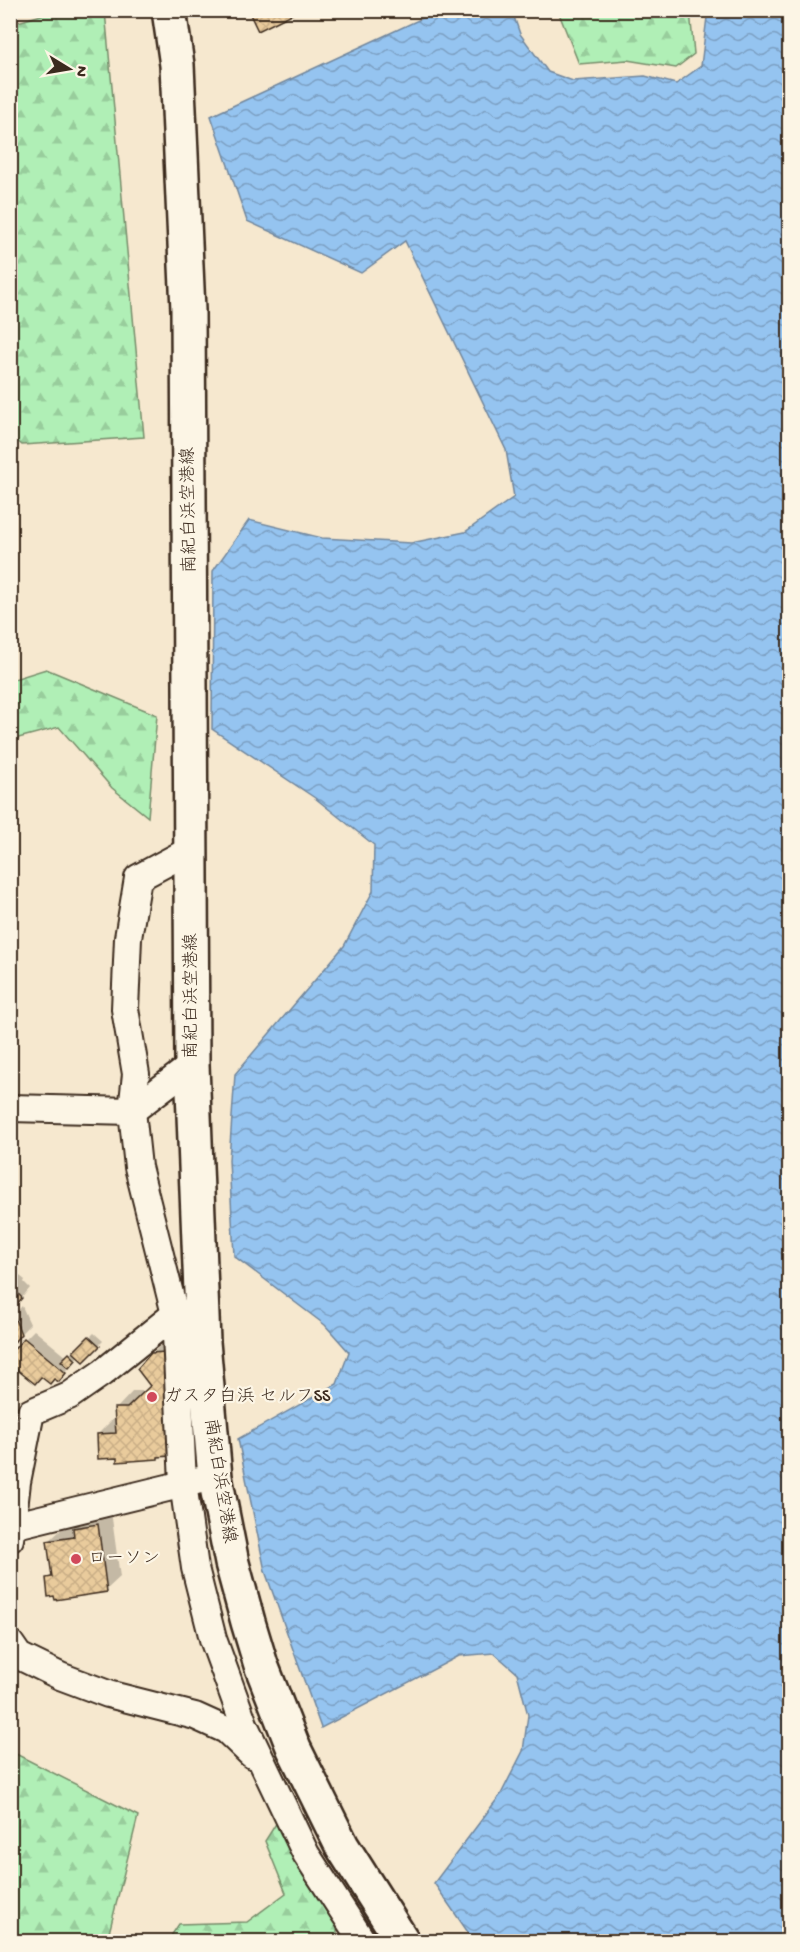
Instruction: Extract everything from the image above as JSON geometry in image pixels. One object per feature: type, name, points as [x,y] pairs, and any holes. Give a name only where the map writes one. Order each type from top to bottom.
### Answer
[{"type":"main road","name":"南紀白浜空港線","points":[[170,10],[177,65],[188,310],[192,1065],[203,1342],[199,1480],[232,1563],[261,1665],[294,1749],[342,1846],[403,1941]]},
{"type":"street","points":[[192,849],[138,878],[128,938],[125,1009],[136,1074],[132,1111],[138,1167],[175,1314],[199,1480],[195,1568],[213,1639],[262,1765],[306,1854],[363,1941]]},
{"type":"street","points":[[10,1108],[132,1111],[192,1065]]},
{"type":"street","points":[[175,1314],[102,1373],[69,1396],[31,1412],[17,1482],[11,1532],[199,1480]]},
{"type":"street","points":[[10,1643],[20,1656],[60,1676],[108,1694],[195,1716],[226,1730],[262,1765]]},
{"type":"street","points":[[195,1716],[232,1692]]},
{"type":"green space","points":[[58,10],[105,11],[144,437],[22,445],[10,435],[11,24]]},
{"type":"green space","points":[[558,11],[690,11],[694,54],[676,68],[627,60],[579,64]]},
{"type":"green space","points":[[46,669],[157,715],[148,817],[112,788],[59,727],[11,740],[11,680]]},
{"type":"green space","points":[[10,1751],[138,1816],[107,1941],[11,1941]]},
{"type":"green space","points":[[279,1819],[337,1913],[337,1941],[167,1942],[179,1924],[247,1922],[286,1893],[265,1841]]},
{"type":"water","points":[[440,10],[512,11],[520,34],[548,72],[573,81],[645,76],[676,84],[701,66],[706,11],[789,11],[789,1941],[474,1941],[434,1883],[501,1794],[523,1751],[528,1715],[517,1673],[494,1653],[459,1656],[321,1728],[265,1571],[238,1439],[337,1384],[349,1352],[325,1325],[234,1256],[229,1160],[235,1074],[344,946],[373,891],[374,845],[315,798],[212,729],[213,571],[249,520],[322,538],[411,543],[465,532],[514,497],[506,450],[405,241],[361,273],[247,221],[211,116]]},
{"type":"building","points":[[248,10],[300,10],[258,31]]},
{"type":"building","points":[[10,1285],[22,1298],[10,1312]]},
{"type":"building","points":[[13,1314],[21,1334],[10,1347],[10,1316]]},
{"type":"building","points":[[89,1336],[100,1346],[84,1362],[73,1352]]},
{"type":"building","points":[[24,1338],[66,1373],[59,1382],[54,1379],[50,1384],[41,1377],[35,1384],[10,1364],[10,1354]]},
{"type":"building","name":"ガスタ白浜 セルフSS","points":[[165,1352],[170,1456],[117,1462],[117,1458],[98,1459],[97,1434],[116,1433],[114,1408],[127,1408],[150,1386],[137,1369],[151,1353]]},
{"type":"building","points":[[69,1353],[76,1360],[69,1368],[61,1361]]},
{"type":"building","name":"ローソン","points":[[98,1524],[107,1592],[55,1600],[54,1596],[48,1597],[46,1578],[52,1577],[47,1541],[74,1537],[73,1528]]},
{"type":"place","name":"ガスタ白浜 セルフSS","points":[[152,1397]]},
{"type":"place","name":"ローソン","points":[[76,1559]]}]
